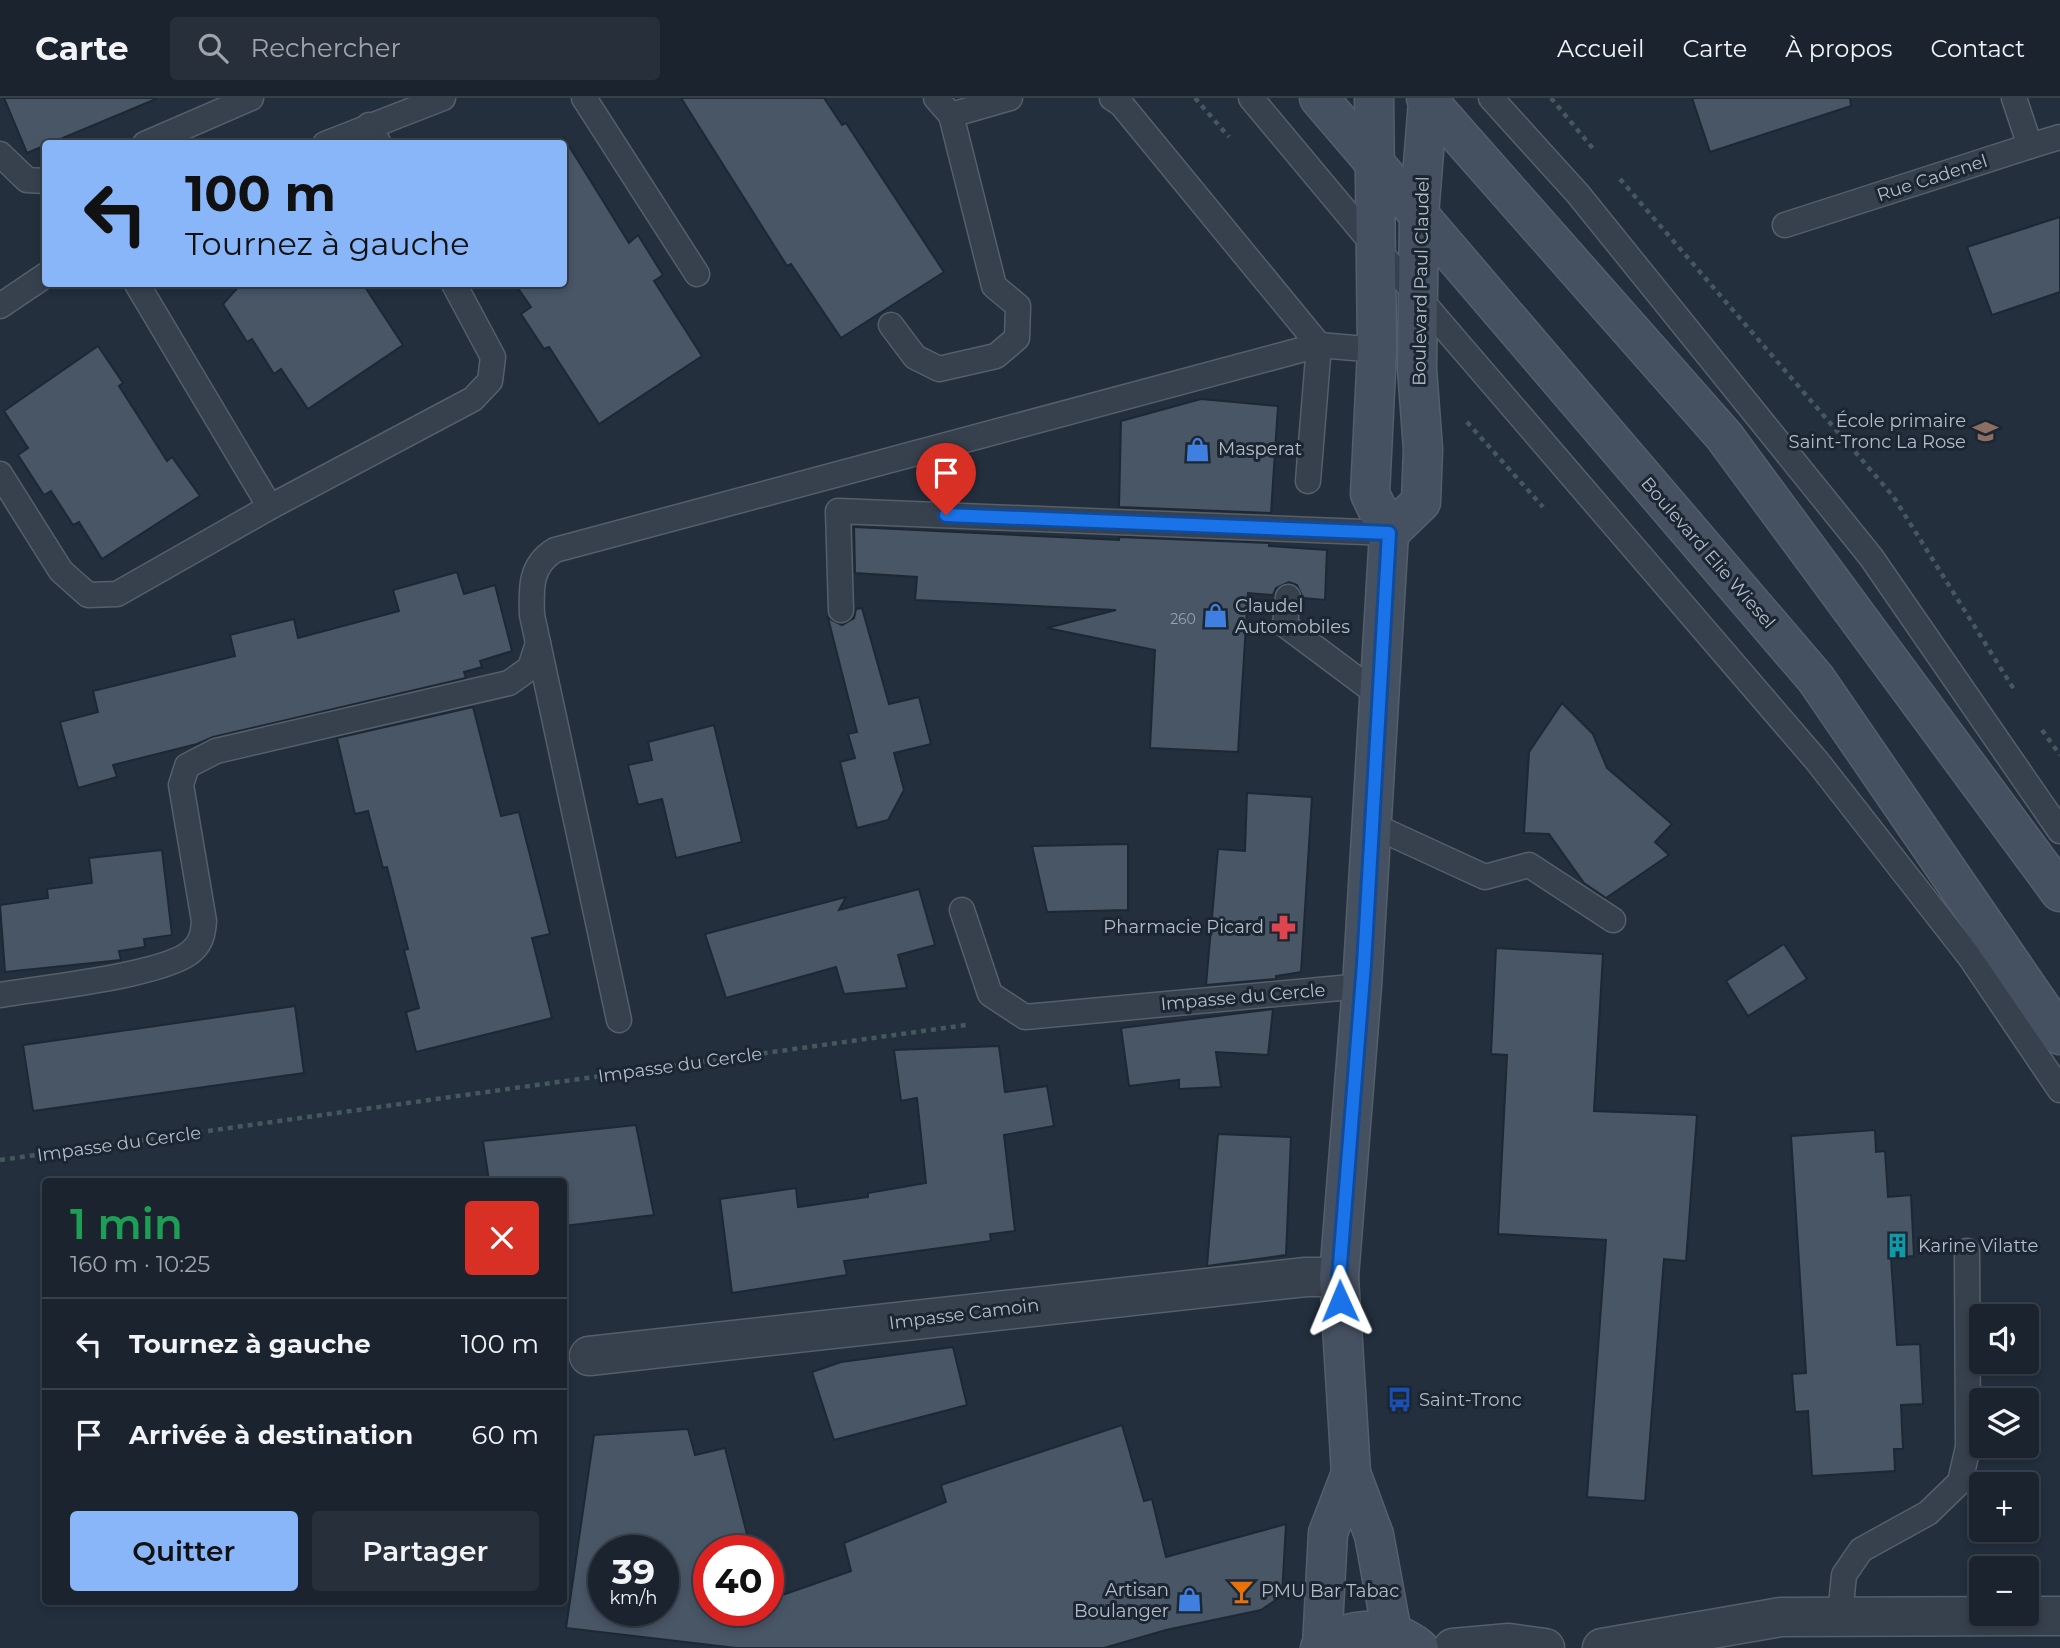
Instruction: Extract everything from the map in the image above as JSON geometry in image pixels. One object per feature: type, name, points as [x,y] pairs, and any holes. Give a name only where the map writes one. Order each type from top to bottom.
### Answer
[{"type":"street","name":"Boulevard Elie Wiesel","points":[[1319,98],[1816,679],[2060,1035]]},
{"type":"street","points":[[1351,1473],[1328,1533],[1321,1647],[1356,1632],[1405,1640],[1374,1535],[1351,1473],[1339,1277],[1362,986],[1389,533],[1370,494],[1377,350],[1374,98]]},
{"type":"street","points":[[1427,99],[1724,436],[2060,892]]},
{"type":"street","name":"Boulevard Paul Claudel","points":[[1389,533],[1420,502],[1423,449],[1417,369],[1419,215],[1427,99]]},
{"type":"street","name":"Impasse Camoin","points":[[589,1356],[1306,1276],[1339,1277]]},
{"type":"street","points":[[1602,1648],[1781,1617],[2060,1616]]},
{"type":"street","points":[[1453,1648],[1509,1643],[1545,1648]]},
{"type":"lane","points":[[154,140],[251,98]]},
{"type":"lane","points":[[345,140],[374,134],[443,98]]},
{"type":"lane","points":[[584,98],[697,274]]},
{"type":"lane","points":[[891,325],[915,357],[939,369],[996,356],[1017,338],[1018,306],[994,286],[944,106],[1010,98]]},
{"type":"lane","points":[[1112,98],[1121,104],[1319,345],[1308,481]]},
{"type":"lane","points":[[1251,98],[1377,249],[1817,761],[1970,957],[2060,1090]]},
{"type":"lane","points":[[1491,98],[1578,194],[1871,557],[2060,831]]},
{"type":"lane","points":[[2014,98],[2030,146]]},
{"type":"lane","name":"Rue Cadenel","points":[[1786,226],[2060,137]]},
{"type":"lane","points":[[0,154],[27,180],[42,181]]},
{"type":"lane","points":[[0,306],[42,278]]},
{"type":"lane","points":[[139,287],[270,508]]},
{"type":"lane","points":[[0,474],[61,571],[88,595],[117,594],[473,399],[489,381],[493,356],[456,287]]},
{"type":"lane","points":[[619,1020],[538,643],[531,588],[536,568],[543,557],[555,550],[1319,345],[1377,350]]},
{"type":"lane","points":[[841,610],[838,511],[1293,539],[1389,533]]},
{"type":"lane","points":[[1288,597],[1285,625],[1380,696]]},
{"type":"lane","points":[[0,995],[163,967],[193,951],[203,938],[204,921],[181,785],[187,766],[216,751],[509,683],[530,668],[538,643]]},
{"type":"lane","points":[[1372,825],[1485,877],[1529,865],[1613,920]]},
{"type":"lane","points":[[962,910],[990,994],[1025,1017]]},
{"type":"lane","name":"Impasse du Cercle","points":[[1025,1017],[1362,986]]},
{"type":"lane","points":[[1840,1615],[1844,1575],[1861,1550],[1928,1513],[1960,1482],[1968,1447],[1967,1251]]},
{"type":"path","points":[[1551,98],[1598,154]]},
{"type":"path","points":[[1616,175],[1894,496],[2018,698]]},
{"type":"path","points":[[2039,727],[2060,755]]},
{"type":"path","name":"Impasse du Cercle","points":[[0,1160],[1025,1017]]},
{"type":"building","points":[[4,98],[156,98],[58,140],[42,140],[42,147],[27,153]]},
{"type":"building","points":[[681,98],[824,98],[842,125],[846,123],[944,272],[841,338],[791,264],[787,266]]},
{"type":"building","points":[[1692,98],[1850,98],[1851,106],[1710,152]]},
{"type":"building","points":[[567,143],[629,243],[638,235],[663,275],[654,281],[702,356],[599,424],[549,347],[544,349],[521,314],[531,307],[517,287],[567,287]]},
{"type":"building","points":[[2060,217],[2060,292],[1992,315],[1967,247]]},
{"type":"building","points":[[238,287],[365,287],[403,345],[308,409],[281,369],[274,374],[252,339],[247,342],[223,304]]},
{"type":"building","points":[[98,346],[123,383],[119,386],[167,461],[172,457],[200,496],[102,559],[79,522],[73,525],[51,491],[44,495],[18,455],[28,448],[4,411]]},
{"type":"building","name":"Masperat","points":[[1201,399],[1278,406],[1271,513],[1119,507],[1121,421]]},
{"type":"building","points":[[854,527],[1119,540],[1119,537],[1269,543],[1269,546],[1327,550],[1325,600],[1303,598],[1297,585],[1289,582],[1276,588],[1273,595],[1248,593],[1238,752],[1150,748],[1155,650],[1047,628],[1116,610],[915,600],[917,577],[855,573]]},
{"type":"building","points":[[457,572],[464,594],[495,585],[512,651],[480,661],[482,667],[464,672],[466,678],[213,737],[197,744],[113,765],[117,777],[78,788],[60,722],[98,712],[93,691],[235,656],[230,635],[294,619],[298,638],[399,611],[393,590]]},
{"type":"building","points":[[862,608],[889,704],[919,697],[931,744],[894,753],[904,790],[888,820],[857,828],[840,762],[855,758],[848,734],[857,732],[828,618],[842,625],[854,618],[856,609]]},
{"type":"building","points":[[1562,703],[1593,734],[1607,768],[1672,824],[1655,842],[1669,855],[1606,898],[1584,883],[1549,834],[1524,833],[1529,752]]},
{"type":"building","points":[[473,707],[501,816],[519,812],[550,934],[532,938],[552,1018],[416,1052],[406,1012],[419,1008],[404,950],[408,949],[387,867],[383,868],[368,811],[355,814],[337,738]]},
{"type":"building","points":[[714,725],[742,842],[676,858],[662,799],[638,805],[628,765],[652,760],[648,742]]},
{"type":"building","points":[[1247,793],[1312,797],[1301,972],[1276,976],[1276,979],[1206,985],[1218,849],[1245,851]]},
{"type":"building","points":[[1128,844],[1128,910],[1047,912],[1032,846]]},
{"type":"building","points":[[162,850],[172,935],[144,939],[145,947],[119,951],[121,960],[5,972],[0,905],[48,898],[47,889],[92,883],[89,858]]},
{"type":"building","points":[[919,889],[935,945],[898,955],[907,988],[844,994],[836,967],[726,998],[705,934],[846,897],[839,910]]},
{"type":"building","points":[[1784,944],[1807,979],[1748,1016],[1726,981]]},
{"type":"building","points":[[1496,948],[1603,954],[1594,1111],[1697,1115],[1686,1261],[1664,1259],[1645,1501],[1587,1497],[1606,1240],[1498,1234],[1507,1055],[1491,1054]]},
{"type":"building","points":[[295,1006],[304,1073],[33,1111],[23,1045]]},
{"type":"building","points":[[1273,1009],[1268,1055],[1216,1052],[1221,1087],[1179,1089],[1179,1080],[1129,1086],[1121,1028]]},
{"type":"building","points":[[999,1046],[1005,1092],[1047,1086],[1054,1126],[1004,1135],[1015,1231],[990,1234],[991,1241],[844,1261],[847,1275],[732,1293],[720,1199],[796,1188],[798,1207],[868,1197],[868,1193],[926,1183],[917,1098],[901,1101],[894,1050]]},
{"type":"building","points":[[636,1125],[654,1215],[567,1226],[567,1178],[489,1178],[483,1141]]},
{"type":"building","points":[[1875,1130],[1876,1152],[1885,1151],[1888,1197],[1911,1195],[1914,1256],[1891,1258],[1897,1345],[1920,1344],[1923,1404],[1901,1405],[1903,1449],[1894,1449],[1895,1471],[1812,1476],[1808,1411],[1795,1412],[1792,1374],[1806,1373],[1791,1136]]},
{"type":"building","points":[[1218,1134],[1291,1137],[1286,1255],[1207,1266]]},
{"type":"building","points":[[953,1347],[967,1405],[834,1440],[812,1372],[841,1362]]},
{"type":"building","points":[[1122,1425],[1144,1501],[1152,1499],[1166,1557],[1286,1524],[1282,1596],[1261,1610],[1166,1630],[1104,1648],[736,1648],[566,1628],[594,1435],[688,1429],[695,1455],[725,1448],[747,1535],[693,1535],[693,1626],[784,1626],[784,1594],[851,1571],[844,1543],[946,1502],[941,1485]]},
{"type":"place","name":"École primaire Saint-Tronc La Rose","points":[[1986,431]]},
{"type":"place","name":"Masperat","points":[[1198,449]]},
{"type":"place","name":"Claudel Automobiles","points":[[1215,616]]},
{"type":"place","name":"Pharmacie Picard","points":[[1284,927]]},
{"type":"place","name":"Karine Vilatte","points":[[1898,1246]]},
{"type":"place","name":"Saint-Tronc","points":[[1399,1400]]},
{"type":"place","name":"PMU Bar Tabac","points":[[1241,1591]]},
{"type":"place","name":"Artisan Boulanger","points":[[1189,1600]]},
{"type":"route","points":[[946,515],[1389,533],[1364,964],[1339,1277],[1340,1301]]}]
